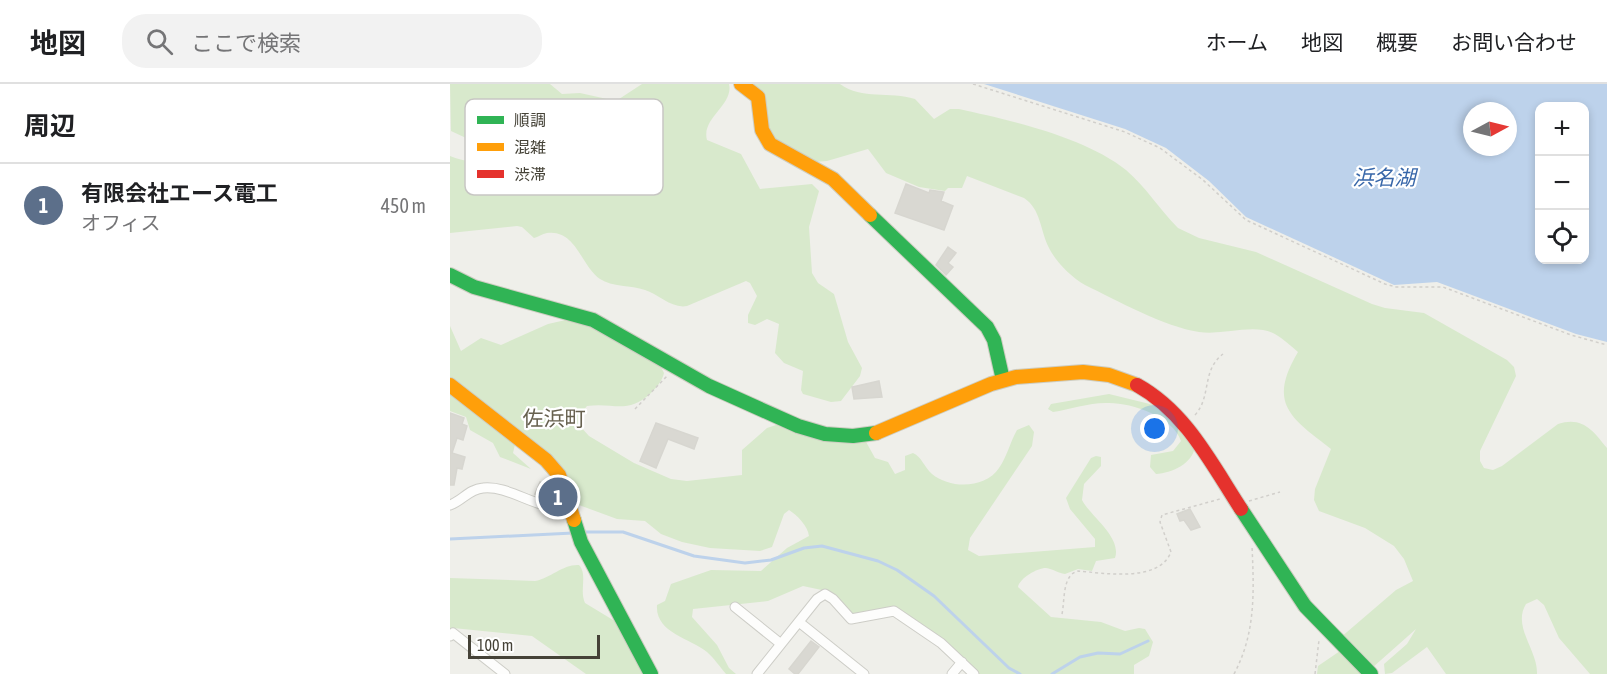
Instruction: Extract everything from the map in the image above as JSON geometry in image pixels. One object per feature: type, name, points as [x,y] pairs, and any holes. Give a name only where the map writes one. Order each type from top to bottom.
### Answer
[{"type":"street","points":[[741,84],[758,97],[762,130],[770,144],[833,179],[987,327],[994,340],[1003,380]]},
{"type":"street","points":[[450,274],[474,287],[593,320],[709,387],[798,426],[839,436],[867,435],[894,428],[1003,380],[1069,372],[1109,375],[1134,383],[1157,396],[1186,423],[1305,606],[1371,674]]},
{"type":"street","points":[[450,385],[512,431],[546,460],[559,475],[586,554],[651,674]]},
{"type":"street","points":[[450,505],[472,491],[491,488],[539,504],[570,505]]},
{"type":"street","points":[[757,674],[817,599],[825,594],[833,599],[851,619],[894,611],[962,662],[974,674]]},
{"type":"street","points":[[735,607],[781,644]]},
{"type":"street","points":[[798,622],[864,674]]},
{"type":"street","points":[[450,636],[453,633],[505,674]]},
{"type":"street","points":[[952,674],[962,662]]},
{"type":"path","points":[[973,84],[1125,132],[1160,148],[1203,180],[1246,220],[1385,284],[1443,287],[1571,335],[1607,345]]},
{"type":"path","points":[[1186,423],[1204,403],[1208,374],[1223,354]]},
{"type":"path","points":[[635,410],[659,387],[674,366]]},
{"type":"path","points":[[1240,506],[1280,492]]},
{"type":"path","points":[[1062,614],[1066,581],[1070,574],[1078,571],[1135,573],[1155,568],[1171,552],[1160,522],[1162,515],[1232,494]]},
{"type":"path","points":[[1234,674],[1245,652],[1250,626],[1254,598],[1252,543],[1253,536],[1257,533]]},
{"type":"path","points":[[1315,674],[1320,636],[1326,630]]},
{"type":"green space","points":[[450,84],[550,84],[562,94],[580,93],[607,99],[465,99],[465,138],[451,131]]},
{"type":"green space","points":[[642,84],[729,84],[727,99],[706,132],[707,140],[741,154],[760,189],[812,184],[819,191],[809,227],[812,273],[818,283],[834,294],[848,342],[862,368],[860,376],[841,401],[831,402],[803,394],[801,390],[803,371],[784,363],[775,353],[779,324],[767,319],[755,325],[748,323],[748,315],[757,296],[750,283],[746,281],[687,306],[681,306],[645,290],[600,279],[593,273],[572,242],[557,233],[547,233],[534,238],[522,227],[517,226],[450,233],[450,156],[465,161],[465,195],[663,195],[663,99],[619,99]]},
{"type":"green space","points":[[748,84],[840,84],[867,94],[915,99],[934,119],[950,109],[959,109],[1023,124],[1068,139],[1109,158],[1126,170],[1178,228],[1199,238],[1256,252],[1372,304],[1424,313],[1507,360],[1514,367],[1516,376],[1480,451],[1480,461],[1484,468],[1493,470],[1502,466],[1558,424],[1567,422],[1587,427],[1607,448],[1607,674],[1590,674],[1559,638],[1544,605],[1537,599],[1526,604],[1522,613],[1522,621],[1534,656],[1537,674],[1446,674],[1427,647],[1392,673],[1385,674],[1384,664],[1407,644],[1416,629],[1372,668],[1340,638],[1396,590],[1413,581],[1404,559],[1394,546],[1365,528],[1319,511],[1314,500],[1315,489],[1331,449],[1295,418],[1284,397],[1284,385],[1298,352],[1268,331],[1247,329],[1207,333],[1171,325],[1085,285],[1056,259],[1049,248],[1034,208],[1024,198],[967,176],[962,188],[948,188],[945,191],[919,187],[886,173],[868,149],[827,161],[814,162],[772,141]]},
{"type":"green space","points":[[570,319],[592,324],[659,363],[664,373],[662,379],[642,400],[627,406],[587,406],[579,416],[579,425],[589,436],[634,463],[671,479],[687,481],[742,475],[742,450],[767,428],[779,424],[865,440],[875,458],[888,462],[895,474],[905,470],[905,456],[913,453],[939,479],[957,484],[976,483],[993,475],[1002,464],[1017,430],[1029,425],[1034,432],[1032,446],[970,538],[968,550],[979,556],[1095,547],[1095,539],[1070,509],[1066,498],[1091,458],[1101,457],[1101,466],[1084,484],[1082,500],[1114,542],[1115,558],[1096,561],[1092,571],[1078,569],[1065,574],[1042,568],[1025,577],[1018,587],[1051,617],[1101,622],[1125,631],[1145,629],[1153,642],[1149,656],[1134,665],[1134,674],[979,674],[958,653],[897,609],[852,614],[831,592],[803,586],[768,601],[693,609],[692,617],[717,645],[729,668],[736,674],[726,674],[707,652],[667,628],[658,614],[657,605],[665,601],[671,584],[711,570],[761,571],[787,548],[809,536],[807,528],[799,518],[789,510],[784,514],[772,547],[760,551],[710,548],[682,542],[661,534],[645,521],[617,519],[579,505],[566,483],[450,382],[450,326],[461,351],[481,338],[501,345],[548,324]]},
{"type":"green space","points":[[450,389],[516,440],[513,453],[531,469],[500,457],[493,443],[470,430],[466,417],[450,411]]},
{"type":"green space","points":[[1109,394],[1158,406],[1169,412],[1195,447],[1186,463],[1175,470],[1156,474],[1150,467],[1151,455],[1173,451],[1181,441],[1177,432],[1170,425],[1151,413],[1129,406],[1102,403],[1053,412],[1048,409],[1051,404]]},
{"type":"green space","points":[[573,565],[579,565],[583,573],[585,603],[618,623],[646,674],[586,674],[532,636],[453,628],[450,631],[450,578],[535,581]]},
{"type":"green space","points":[[1340,651],[1365,674],[1317,674],[1318,666]]},
{"type":"water","name":"浜名湖","points":[[984,84],[1607,84],[1607,342],[1576,334],[1437,282],[1394,285],[1246,217],[1209,181],[1166,148],[1125,129]]},
{"type":"building","points":[[906,184],[929,193],[930,190],[944,192],[941,201],[953,206],[944,230],[895,213]]},
{"type":"building","points":[[948,247],[956,253],[948,263],[953,267],[946,275],[936,265]]},
{"type":"building","points":[[879,381],[882,397],[854,399],[852,387]]},
{"type":"building","points":[[450,413],[464,418],[462,424],[467,426],[463,440],[457,438],[452,453],[465,457],[462,469],[457,468],[454,485],[450,485]]},
{"type":"building","points":[[656,423],[698,438],[694,449],[668,439],[656,468],[640,461]]},
{"type":"building","points":[[540,482],[554,488],[558,500],[535,494]]},
{"type":"building","points":[[1190,509],[1200,527],[1191,530],[1184,520],[1180,521],[1177,514]]},
{"type":"building","points":[[811,641],[819,647],[798,674],[795,674],[789,669]]},
{"type":"waterway","points":[[583,532],[623,532],[694,556],[745,563],[771,560],[804,548],[822,546],[878,561],[897,570],[934,596],[1009,668],[1020,674]]},
{"type":"waterway","points":[[450,539],[573,533]]},
{"type":"waterway","points":[[1052,674],[1080,657],[1098,653],[1120,654],[1148,641]]},
{"type":"traffic: fast","points":[[870,215],[987,327],[994,340],[1003,380]]},
{"type":"traffic: fast","points":[[450,275],[474,287],[593,320],[709,386],[798,426],[825,434],[853,436],[876,433]]},
{"type":"traffic: fast","points":[[1241,509],[1305,606],[1371,674]]},
{"type":"traffic: fast","points":[[574,520],[581,542],[651,674]]},
{"type":"traffic: slow","points":[[741,84],[758,97],[762,130],[770,144],[833,179],[870,215]]},
{"type":"traffic: slow","points":[[876,433],[991,384],[1016,377],[1083,372],[1109,375],[1137,385]]},
{"type":"traffic: slow","points":[[450,385],[546,460],[559,475],[574,520]]},
{"type":"traffic: jam","points":[[1137,385],[1170,409],[1184,424],[1241,509]]},
{"type":"place","name":"有限会社エース電工","points":[[558,497]]},
{"type":"district","name":"佐浜町","points":[[554,418]]}]
